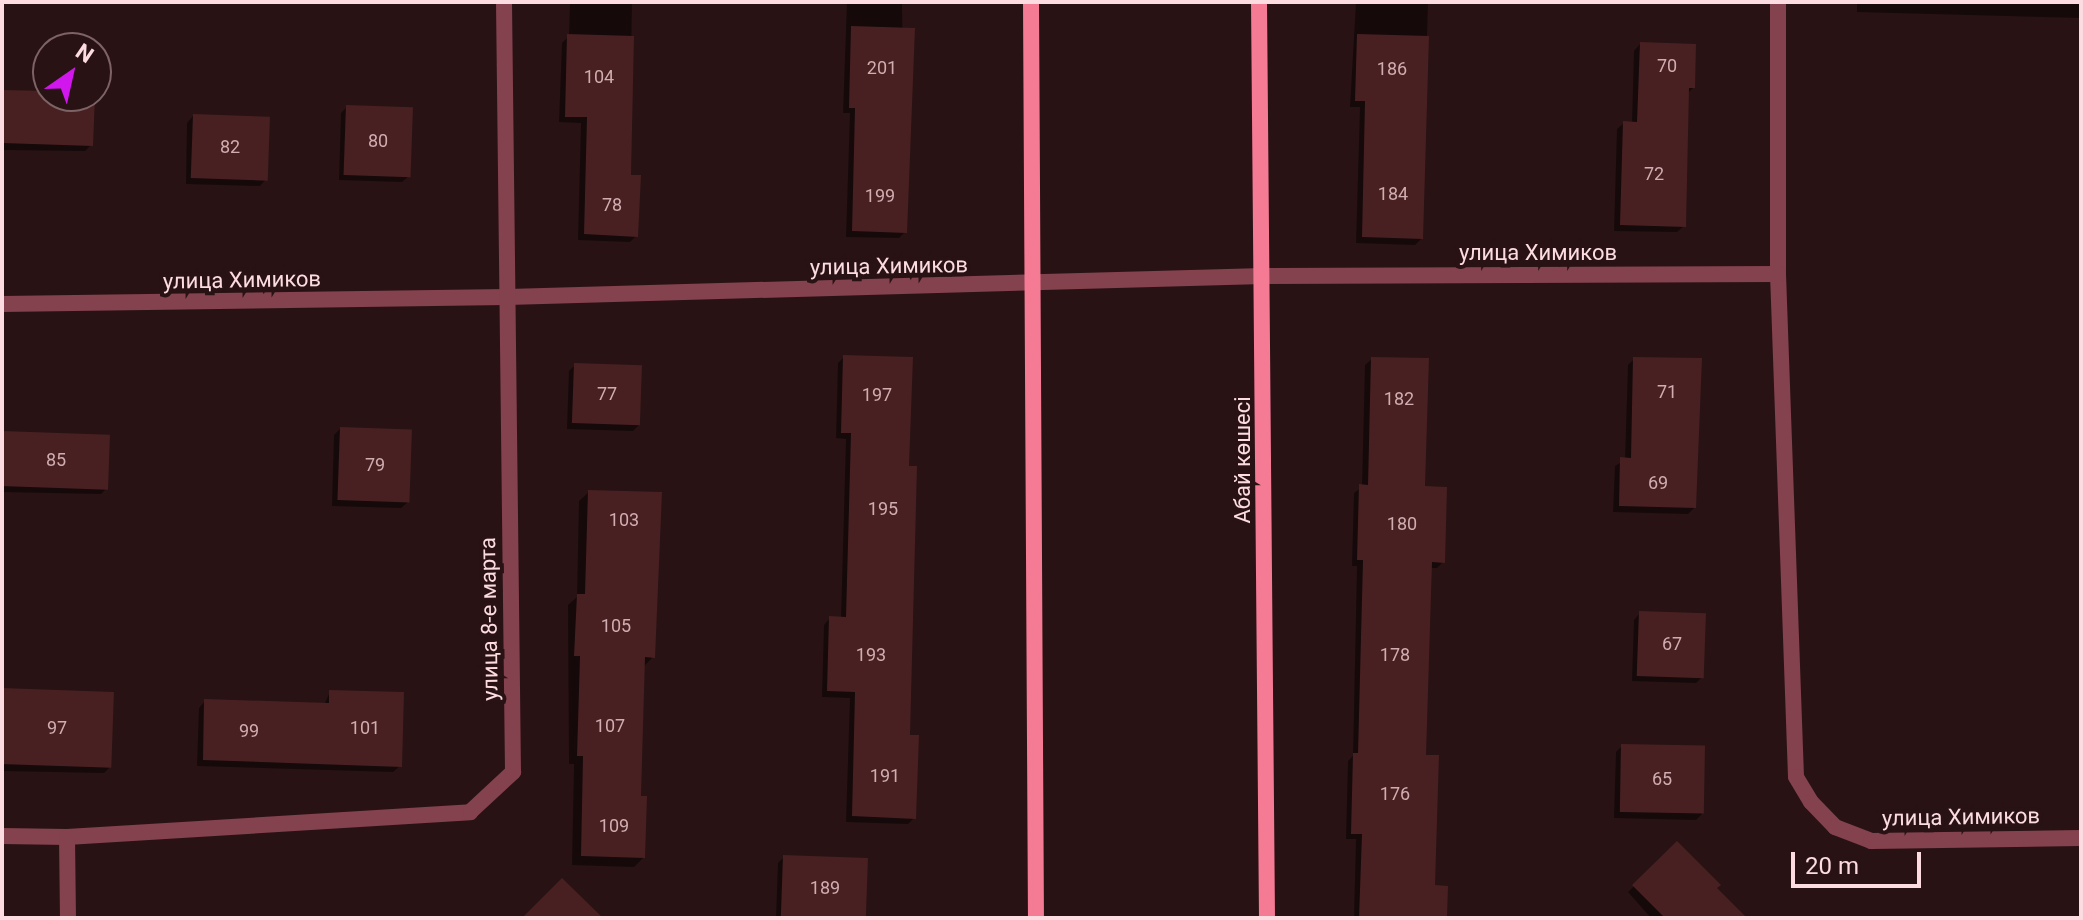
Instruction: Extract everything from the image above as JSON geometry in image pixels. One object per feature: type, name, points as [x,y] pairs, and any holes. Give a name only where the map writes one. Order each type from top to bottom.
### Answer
[{"type":"street","name":"улица 8-е марта","points":[[2,836],[67,837],[470,812],[513,772],[504,2]]},
{"type":"street","points":[[1031,2],[1035,284],[1036,918]]},
{"type":"street","name":"Абай көшесі","points":[[1259,2],[1264,276],[1267,918]]},
{"type":"street","name":"улица Химиков","points":[[1778,2],[1778,274],[1796,777],[1811,802],[1835,827],[1871,841],[2081,838]]},
{"type":"street","name":"улица Химиков","points":[[2,304],[507,297],[1264,276],[1778,274]]},
{"type":"street","points":[[67,837],[68,918]]},
{"type":"building","points":[[851,26],[915,28],[907,233],[852,231],[855,108],[849,108]]},
{"type":"building","points":[[567,34],[634,36],[631,175],[641,175],[638,237],[584,234],[587,117],[565,117]]},
{"type":"building","points":[[1357,34],[1429,36],[1423,239],[1362,237],[1365,101],[1355,101]]},
{"type":"building","points":[[1640,42],[1696,44],[1695,88],[1689,88],[1686,227],[1620,225],[1623,121],[1637,122]]},
{"type":"building","points":[[2,90],[32,91],[32,112],[94,112],[93,146],[2,143]]},
{"type":"building","points":[[346,105],[413,107],[411,177],[344,175]]},
{"type":"building","points":[[193,114],[270,117],[268,181],[191,178]]},
{"type":"building","points":[[843,355],[913,357],[909,466],[917,466],[910,735],[919,735],[916,819],[852,816],[855,692],[827,691],[829,616],[846,617],[851,433],[841,433]]},
{"type":"building","points":[[1371,357],[1429,358],[1425,486],[1447,487],[1445,563],[1432,562],[1426,755],[1439,755],[1435,885],[1448,886],[1447,918],[1359,918],[1362,834],[1351,834],[1353,753],[1358,753],[1363,560],[1357,560],[1359,484],[1368,485]]},
{"type":"building","points":[[1633,357],[1702,358],[1696,508],[1619,506],[1620,457],[1631,458]]},
{"type":"building","points":[[574,363],[642,365],[640,425],[572,423]]},
{"type":"building","points":[[340,427],[412,430],[409,502],[337,500]]},
{"type":"building","points":[[2,431],[110,435],[108,490],[2,486]]},
{"type":"building","points":[[588,490],[662,492],[655,658],[645,657],[641,796],[647,796],[645,858],[581,856],[583,756],[577,756],[580,656],[574,656],[577,594],[585,594]]},
{"type":"building","points":[[1639,611],[1706,613],[1704,678],[1637,676]]},
{"type":"building","points":[[2,688],[114,692],[111,768],[2,764]]},
{"type":"building","points":[[329,690],[404,692],[402,767],[203,760],[204,699],[329,703]]},
{"type":"building","points":[[1621,744],[1705,745],[1704,813],[1620,812]]},
{"type":"building","points":[[1677,841],[1721,885],[1717,888],[1747,918],[1665,918],[1632,885]]},
{"type":"building","points":[[783,855],[868,858],[866,918],[781,918]]},
{"type":"building","points":[[562,878],[603,918],[522,918]]}]
